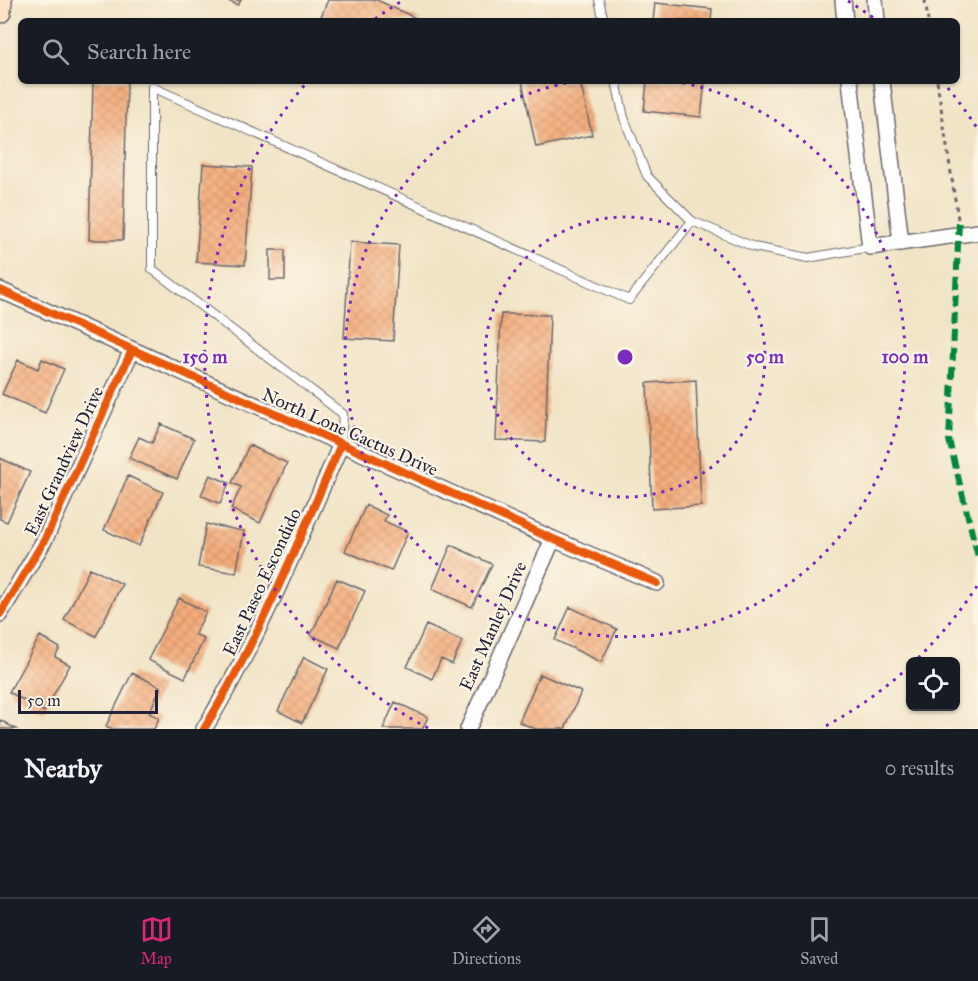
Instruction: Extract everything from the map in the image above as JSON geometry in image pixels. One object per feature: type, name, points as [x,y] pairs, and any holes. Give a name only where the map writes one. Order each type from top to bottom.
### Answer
[{"type":"main road","points":[[0,12],[1,0]]},
{"type":"street","points":[[843,0],[845,18]]},
{"type":"street","points":[[875,0],[877,18]]},
{"type":"street","points":[[850,84],[870,247],[978,232]]},
{"type":"street","points":[[882,84],[901,243]]},
{"type":"street","name":"North Lone Cactus Drive","points":[[0,290],[553,539],[657,583]]},
{"type":"street","name":"East Grandview Drive","points":[[0,614],[45,539],[132,350]]},
{"type":"street","name":"East Paseo Escondido","points":[[204,729],[230,686],[270,605],[341,444]]},
{"type":"street","name":"East Manley Drive","points":[[468,729],[553,539]]},
{"type":"lane","points":[[599,0],[603,18]]},
{"type":"lane","points":[[617,84],[624,118],[647,176],[692,221],[754,247],[808,258],[870,247]]},
{"type":"lane","points":[[341,444],[344,414],[152,269],[152,87],[629,300],[692,221]]},
{"type":"path","points":[[925,0],[928,18]]},
{"type":"path","points":[[937,84],[959,223]]},
{"type":"building","points":[[226,0],[241,0],[238,5]]},
{"type":"building","points":[[328,0],[377,0],[416,18],[320,18]]},
{"type":"building","points":[[655,3],[712,9],[711,18],[653,18]]},
{"type":"building","points":[[93,84],[127,84],[123,240],[89,240]]},
{"type":"building","points":[[523,84],[581,84],[592,135],[536,147]]},
{"type":"building","points":[[647,84],[705,84],[701,117],[644,111]]},
{"type":"building","points":[[203,164],[252,167],[245,265],[196,262]]},
{"type":"building","points":[[350,242],[399,245],[393,341],[344,338]]},
{"type":"building","points":[[270,250],[285,250],[285,280],[270,280]]},
{"type":"building","points":[[501,314],[550,315],[545,442],[496,440]]},
{"type":"building","points":[[42,359],[64,369],[45,413],[2,394],[18,360],[38,369]]},
{"type":"building","points":[[696,380],[701,506],[652,509],[647,383]]},
{"type":"building","points":[[161,424],[194,439],[177,479],[129,458],[139,437],[152,443]]},
{"type":"building","points":[[249,445],[287,463],[260,523],[231,509],[241,487],[232,483]]},
{"type":"building","points":[[0,458],[30,472],[7,522],[0,519]]},
{"type":"building","points":[[210,475],[229,483],[220,504],[201,495]]},
{"type":"building","points":[[128,476],[163,492],[139,546],[104,530]]},
{"type":"building","points":[[366,505],[387,515],[384,521],[408,532],[391,571],[345,551]]},
{"type":"building","points":[[206,524],[244,531],[236,573],[198,567]]},
{"type":"building","points":[[451,545],[492,564],[472,607],[432,589]]},
{"type":"building","points":[[90,568],[122,584],[96,636],[64,620]]},
{"type":"building","points":[[337,579],[365,591],[339,648],[311,635]]},
{"type":"building","points":[[179,598],[206,612],[195,634],[204,639],[185,678],[148,660]]},
{"type":"building","points":[[570,607],[617,629],[601,662],[555,640]]},
{"type":"building","points":[[426,625],[462,641],[452,664],[441,659],[432,679],[407,667]]},
{"type":"building","points":[[40,636],[60,648],[55,657],[70,665],[44,712],[9,692]]},
{"type":"building","points":[[304,657],[328,669],[302,723],[278,711]]},
{"type":"building","points":[[132,673],[161,687],[149,713],[159,718],[154,729],[113,729],[106,726]]},
{"type":"building","points":[[540,674],[581,692],[565,729],[535,729],[519,722]]},
{"type":"building","points":[[395,702],[428,717],[422,729],[383,729]]},
{"type":"building","points":[[0,720],[16,729],[0,729]]},
{"type":"marked path","points":[[959,223],[949,440],[978,557]]},
{"type":"cycle path","points":[[0,290],[553,539],[657,583]]},
{"type":"cycle path","points":[[0,614],[45,539],[132,350]]},
{"type":"cycle path","points":[[204,729],[260,625],[341,444]]}]
